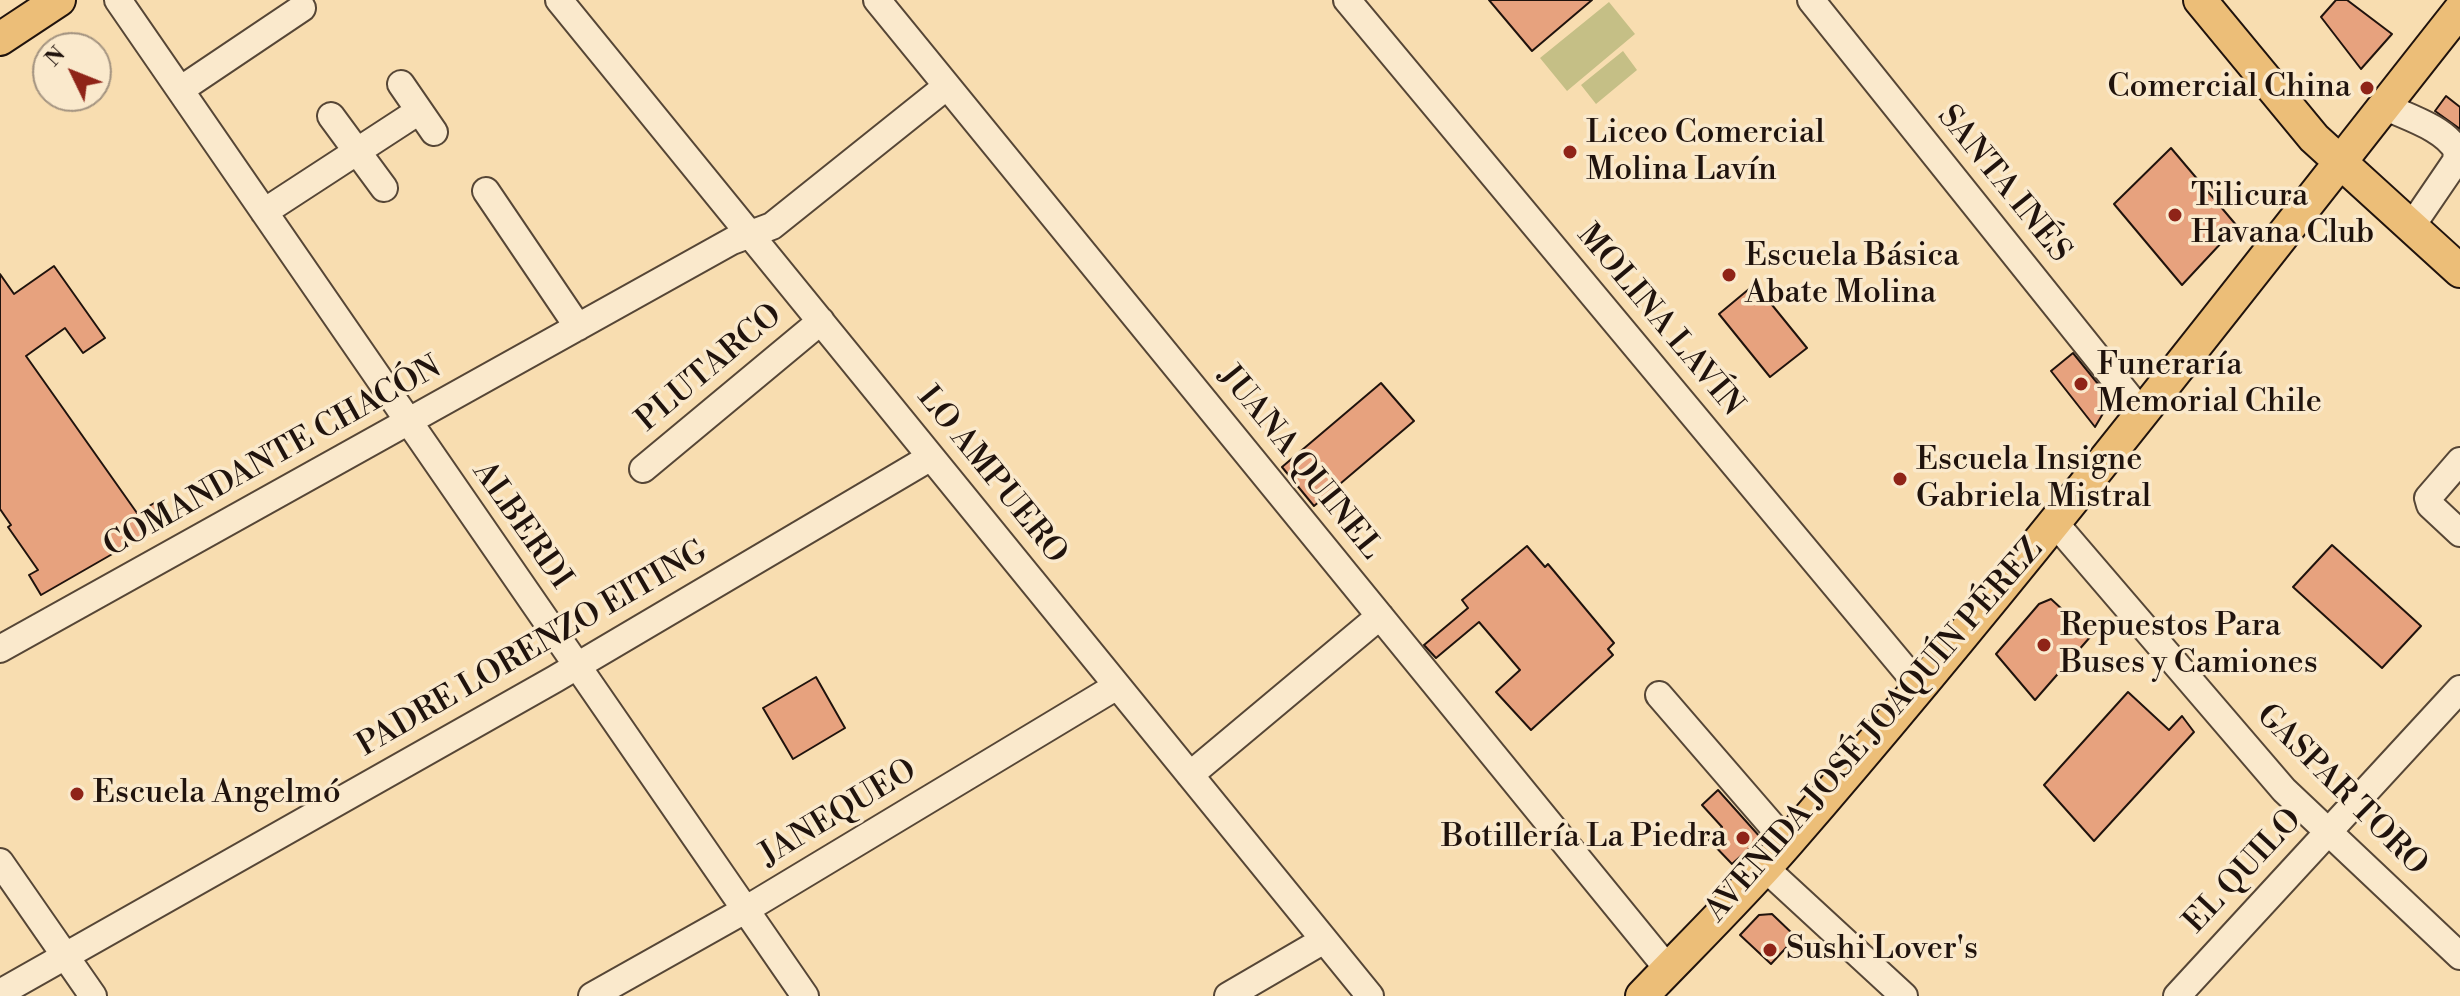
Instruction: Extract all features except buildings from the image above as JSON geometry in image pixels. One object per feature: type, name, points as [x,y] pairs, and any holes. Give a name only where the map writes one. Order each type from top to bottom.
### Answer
[{"type":"main road","points":[[0,39],[59,0]]},
{"type":"main road","points":[[2200,0],[2286,106],[2339,163],[2460,271]]},
{"type":"main road","name":"AVENIDA JOSÉ JOAQUÍN PÉREZ","points":[[1642,996],[1787,843],[1919,686],[2054,522],[2460,10]]},
{"type":"street","name":"ALBERDI","points":[[118,0],[805,996]]},
{"type":"street","name":"LO AMPUERO","points":[[559,0],[1370,996]]},
{"type":"street","name":"JUANA QUINEL","points":[[877,0],[1668,969]]},
{"type":"street","name":"MOLINA LAVÍN","points":[[1347,0],[1919,686]]},
{"type":"street","name":"SANTA INÉS","points":[[1811,0],[2141,412]]},
{"type":"street","points":[[180,90],[302,8]]},
{"type":"street","points":[[264,212],[357,151],[426,121],[401,84]]},
{"type":"street","name":"COMANDANTE CHACÓN","points":[[0,649],[732,241],[772,226],[947,86]]},
{"type":"street","points":[[2384,106],[2430,128],[2451,142],[2457,151],[2456,161],[2411,227]]},
{"type":"street","points":[[331,116],[384,188]]},
{"type":"street","points":[[486,191],[578,327]]},
{"type":"street","name":"PLUTARCO","points":[[643,469],[821,321]]},
{"type":"street","name":"PADRE LORENZO EITING","points":[[0,993],[576,666],[931,457]]},
{"type":"street","points":[[2460,461],[2428,498],[2430,505],[2460,533]]},
{"type":"street","name":"GASPAR TORO","points":[[2054,522],[2284,790],[2460,956]]},
{"type":"street","points":[[1190,775],[1380,616]]},
{"type":"street","name":"JANEQUEO","points":[[592,996],[745,910],[1117,686]]},
{"type":"street","name":"EL QUILO","points":[[2177,996],[2460,689]]},
{"type":"street","points":[[1659,695],[1787,843]]},
{"type":"street","points":[[0,862],[93,996]]},
{"type":"street","points":[[1764,867],[1904,996]]},
{"type":"street","points":[[1228,996],[1324,940]]},
{"type":"shaded area","points":[[1609,2],[1635,34],[1567,91],[1540,58]]},
{"type":"shaded area","points":[[1623,51],[1637,70],[1596,104],[1581,85]]},
{"type":"place","name":"Comercial China","points":[[2367,88]]},
{"type":"place","name":"Liceo Comercial Molina Lavín","points":[[1570,152]]},
{"type":"place","name":"Tilicura Havana Club","points":[[2175,215]]},
{"type":"place","name":"Escuela Básica Abate Molina","points":[[1729,275]]},
{"type":"place","name":"Funeraría Memorial Chile","points":[[2081,384]]},
{"type":"place","name":"Escuela Insigne Gabriela Mistral","points":[[1900,479]]},
{"type":"place","name":"Repuestos Para Buses y Camiones","points":[[2044,645]]},
{"type":"place","name":"Escuela Angelmó","points":[[77,794]]},
{"type":"place","name":"Botillería La Piedra","points":[[1743,838]]},
{"type":"place","name":"Sushi Lover's","points":[[1770,950]]}]
